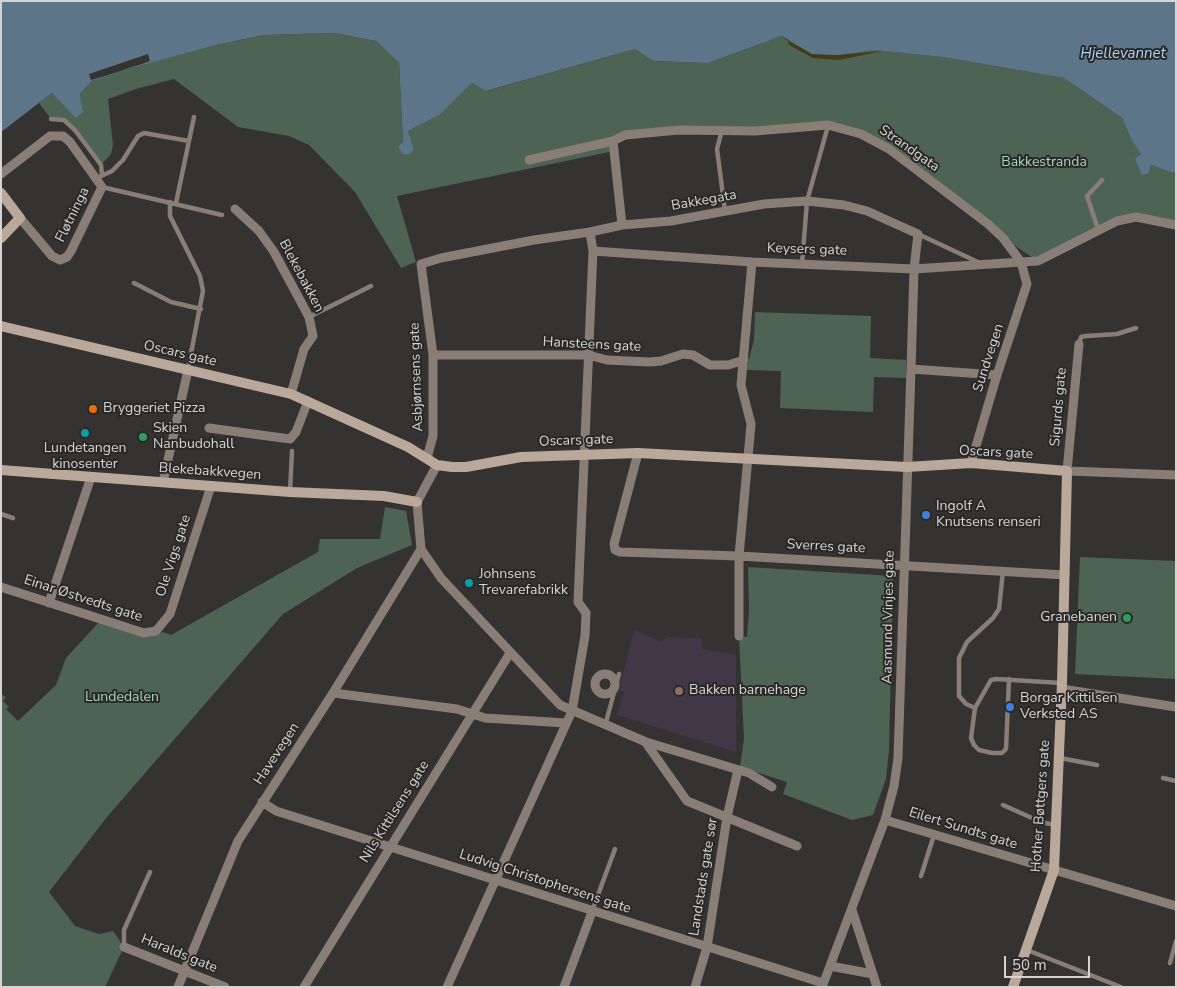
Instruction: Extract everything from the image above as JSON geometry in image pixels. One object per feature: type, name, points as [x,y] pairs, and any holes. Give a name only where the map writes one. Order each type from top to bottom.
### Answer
[{"type":"street","name":"Strandgata","points":[[613,142],[624,135],[679,130],[756,131],[828,124],[861,134],[889,149],[988,224],[1004,238],[1021,262]]},
{"type":"street","name":"Fløtninga","points":[[1,174],[50,136],[63,136],[99,177],[102,187],[71,251],[66,257],[60,260],[52,256],[20,218]]},
{"type":"street","points":[[529,160],[613,142],[622,225]]},
{"type":"street","points":[[1,193],[20,218],[1,238]]},
{"type":"street","name":"Bakkegata","points":[[422,264],[441,258],[622,225],[671,221],[764,204],[807,201],[844,205],[867,211],[918,234]]},
{"type":"street","name":"Blekebakken","points":[[235,209],[259,231],[274,252],[309,317],[314,336],[304,349],[291,394]]},
{"type":"street","points":[[1021,262],[1038,261],[1117,221],[1136,217],[1176,225]]},
{"type":"street","points":[[447,987],[572,712],[585,636],[586,612],[578,602],[593,251],[590,232]]},
{"type":"street","name":"Aasmund Vinjes gate","points":[[822,985],[885,820],[894,786],[898,758],[910,369],[914,269],[918,234]]},
{"type":"street","name":"Keysers gate","points":[[593,251],[752,262],[914,269],[1021,262]]},
{"type":"street","points":[[739,636],[739,556],[751,424],[741,385],[752,262]]},
{"type":"street","name":"Sundvegen","points":[[972,463],[997,374],[1027,284],[1021,262]]},
{"type":"street","name":"Asbjørnsens gate","points":[[422,264],[433,355],[433,436],[426,458]]},
{"type":"street","name":"Oscars gate","points":[[1,326],[291,394],[408,447],[437,465],[466,467],[520,457],[584,453],[638,453],[907,467],[972,463],[1067,471],[1176,475]]},
{"type":"street","name":"Sigurds gate","points":[[1067,471],[1078,344]]},
{"type":"street","name":"Hansteens gate","points":[[433,355],[588,355],[607,360],[649,362],[661,361],[683,354],[693,355],[710,365],[728,365],[744,360]]},
{"type":"street","points":[[910,369],[997,374]]},
{"type":"street","points":[[163,482],[188,370]]},
{"type":"street","points":[[209,428],[290,439],[296,432],[308,401]]},
{"type":"street","name":"Sverres gate","points":[[638,453],[614,544],[615,550],[620,552],[739,556],[1065,575]]},
{"type":"street","points":[[437,465],[417,502],[420,549],[441,578],[560,705],[604,726],[646,742],[749,773],[772,787]]},
{"type":"street","name":"Blekebakkvegen","points":[[1,470],[290,492],[384,496],[417,502]]},
{"type":"street","name":"Hother Bøttgers gate","points":[[1013,987],[1054,870],[1062,686],[1067,471]]},
{"type":"street","points":[[49,602],[91,477]]},
{"type":"street","name":"Ole Vigs gate","points":[[156,631],[170,614],[211,486]]},
{"type":"street","name":"Havevegen","points":[[178,987],[238,841],[334,693],[420,549]]},
{"type":"street","name":"Einar Østvedts gate","points":[[1,588],[144,633],[156,631]]},
{"type":"street","name":"Nils Kittilsens gate","points":[[304,987],[510,653]]},
{"type":"street","points":[[1062,686],[1176,707]]},
{"type":"street","points":[[334,693],[457,709],[472,715],[566,723]]},
{"type":"street","points":[[646,742],[687,800],[797,846]]},
{"type":"street","name":"Landstads gate sør","points":[[695,987],[707,947],[727,817],[738,770]]},
{"type":"street","name":"Ludvig Christophersens gate","points":[[262,802],[276,811],[822,985]]},
{"type":"street","name":"Eilert Sundts gate","points":[[885,820],[1176,906]]},
{"type":"street","points":[[852,910],[877,987]]},
{"type":"street","points":[[564,987],[592,912]]},
{"type":"street","name":"Haralds gate","points":[[124,947],[225,987]]},
{"type":"street","points":[[830,966],[873,974]]},
{"type":"lane","points":[[188,370],[203,291],[200,276],[170,216],[194,117]]},
{"type":"lane","name":"Fløtninga","points":[[51,119],[64,120],[75,130],[101,165],[99,177]]},
{"type":"lane","points":[[802,264],[807,201],[828,124]]},
{"type":"lane","points":[[722,130],[717,149],[725,212]]},
{"type":"lane","points":[[99,177],[112,170],[123,160],[134,140],[144,133],[189,141]]},
{"type":"lane","points":[[1098,229],[1087,196],[1102,180]]},
{"type":"lane","points":[[102,187],[222,215]]},
{"type":"lane","name":"Bakkegata","points":[[918,234],[982,264]]},
{"type":"lane","points":[[134,283],[171,302],[201,308]]},
{"type":"lane","points":[[309,317],[371,286]]},
{"type":"lane","points":[[1078,344],[1081,337],[1117,334],[1136,328]]},
{"type":"lane","points":[[290,492],[292,451]]},
{"type":"lane","points":[[1,514],[13,518]]},
{"type":"lane","points":[[975,708],[966,704],[959,696],[959,658],[966,642],[993,618],[999,609],[1003,571]]},
{"type":"lane","points":[[604,726],[619,674]]},
{"type":"lane","points":[[1009,680],[1007,744],[1002,753],[992,753],[974,745],[972,738],[975,708],[991,680],[1009,680],[1062,686]]},
{"type":"lane","points":[[1058,758],[1097,765]]},
{"type":"lane","points":[[1163,778],[1176,781]]},
{"type":"lane","points":[[1003,806],[1041,822],[1055,825]]},
{"type":"lane","points":[[921,876],[934,835]]},
{"type":"lane","points":[[592,912],[615,849]]},
{"type":"lane","points":[[124,947],[124,930],[150,872]]},
{"type":"lane","points":[[1170,963],[1176,942]]},
{"type":"lane","points":[[1027,950],[1121,987]]},
{"type":"shaded area","name":"Bakken barnehage","points":[[634,630],[660,641],[668,637],[702,638],[702,649],[736,655],[736,752],[617,715],[624,692],[619,690]]},
{"type":"green space","name":"Bakkestranda","points":[[334,33],[376,41],[399,63],[403,143],[414,149],[408,131],[440,115],[472,83],[487,91],[635,49],[653,61],[708,63],[782,36],[787,40],[942,57],[1064,78],[1122,118],[1132,141],[1151,165],[1176,174],[1176,225],[1136,217],[1038,261],[1003,238],[889,149],[828,125],[679,130],[613,141],[614,151],[397,196],[416,262],[401,268],[355,192],[309,145],[289,136],[238,127],[174,79],[108,99],[113,145],[111,154],[101,165],[63,120],[51,119],[39,103],[52,93],[83,112],[80,94],[92,81],[131,67],[216,45],[264,35]]},
{"type":"green space","points":[[755,312],[871,316],[870,358],[906,360],[906,378],[874,377],[873,412],[780,408],[781,371],[746,370],[754,340]]},
{"type":"green space","name":"Lundedalen","points":[[385,507],[406,511],[412,545],[357,568],[283,614],[107,817],[49,892],[75,926],[99,934],[113,931],[124,947],[105,987],[1,987],[1,694],[6,697],[3,701],[9,707],[6,709],[18,721],[56,685],[66,658],[99,622],[149,637],[163,632],[171,635],[318,552],[320,539],[380,539]]},
{"type":"green space","name":"Granebanen","points":[[1080,557],[1176,561],[1176,679],[1075,674]]},
{"type":"green space","points":[[748,567],[893,576],[889,750],[886,779],[873,815],[852,820],[783,794],[787,782],[740,767],[744,739],[739,636],[747,637],[749,611]]},
{"type":"sand","points":[[787,40],[813,54],[838,55],[882,51],[839,60],[813,58],[789,45]]},
{"type":"water","name":"Hjellevannet","points":[[1,1],[1176,1],[1176,174],[1151,165],[1148,174],[1142,175],[1135,159],[1141,154],[1132,141],[1122,118],[1064,78],[942,57],[874,50],[838,55],[812,54],[782,36],[708,63],[653,61],[635,49],[486,91],[472,83],[440,115],[408,131],[414,149],[410,154],[403,154],[398,147],[403,142],[399,63],[376,41],[334,33],[264,35],[216,45],[131,68],[150,61],[148,54],[89,74],[91,80],[126,70],[92,81],[80,94],[83,112],[76,118],[52,93],[1,132]]},
{"type":"place","name":"Bryggeriet Pizza","points":[[93,409]]},
{"type":"place","name":"Lundetangen kinosenter","points":[[85,433]]},
{"type":"place","name":"Skien Nanbudohall","points":[[143,437]]},
{"type":"place","name":"Ingolf A Knutsens renseri","points":[[926,515]]},
{"type":"place","name":"Johnsens Trevarefabrikk","points":[[469,583]]},
{"type":"place","name":"Granebanen","points":[[1127,618]]},
{"type":"place","name":"Bakken barnehage","points":[[679,691]]},
{"type":"place","name":"Borgar Kittilsen Verksted AS","points":[[1010,707]]}]
